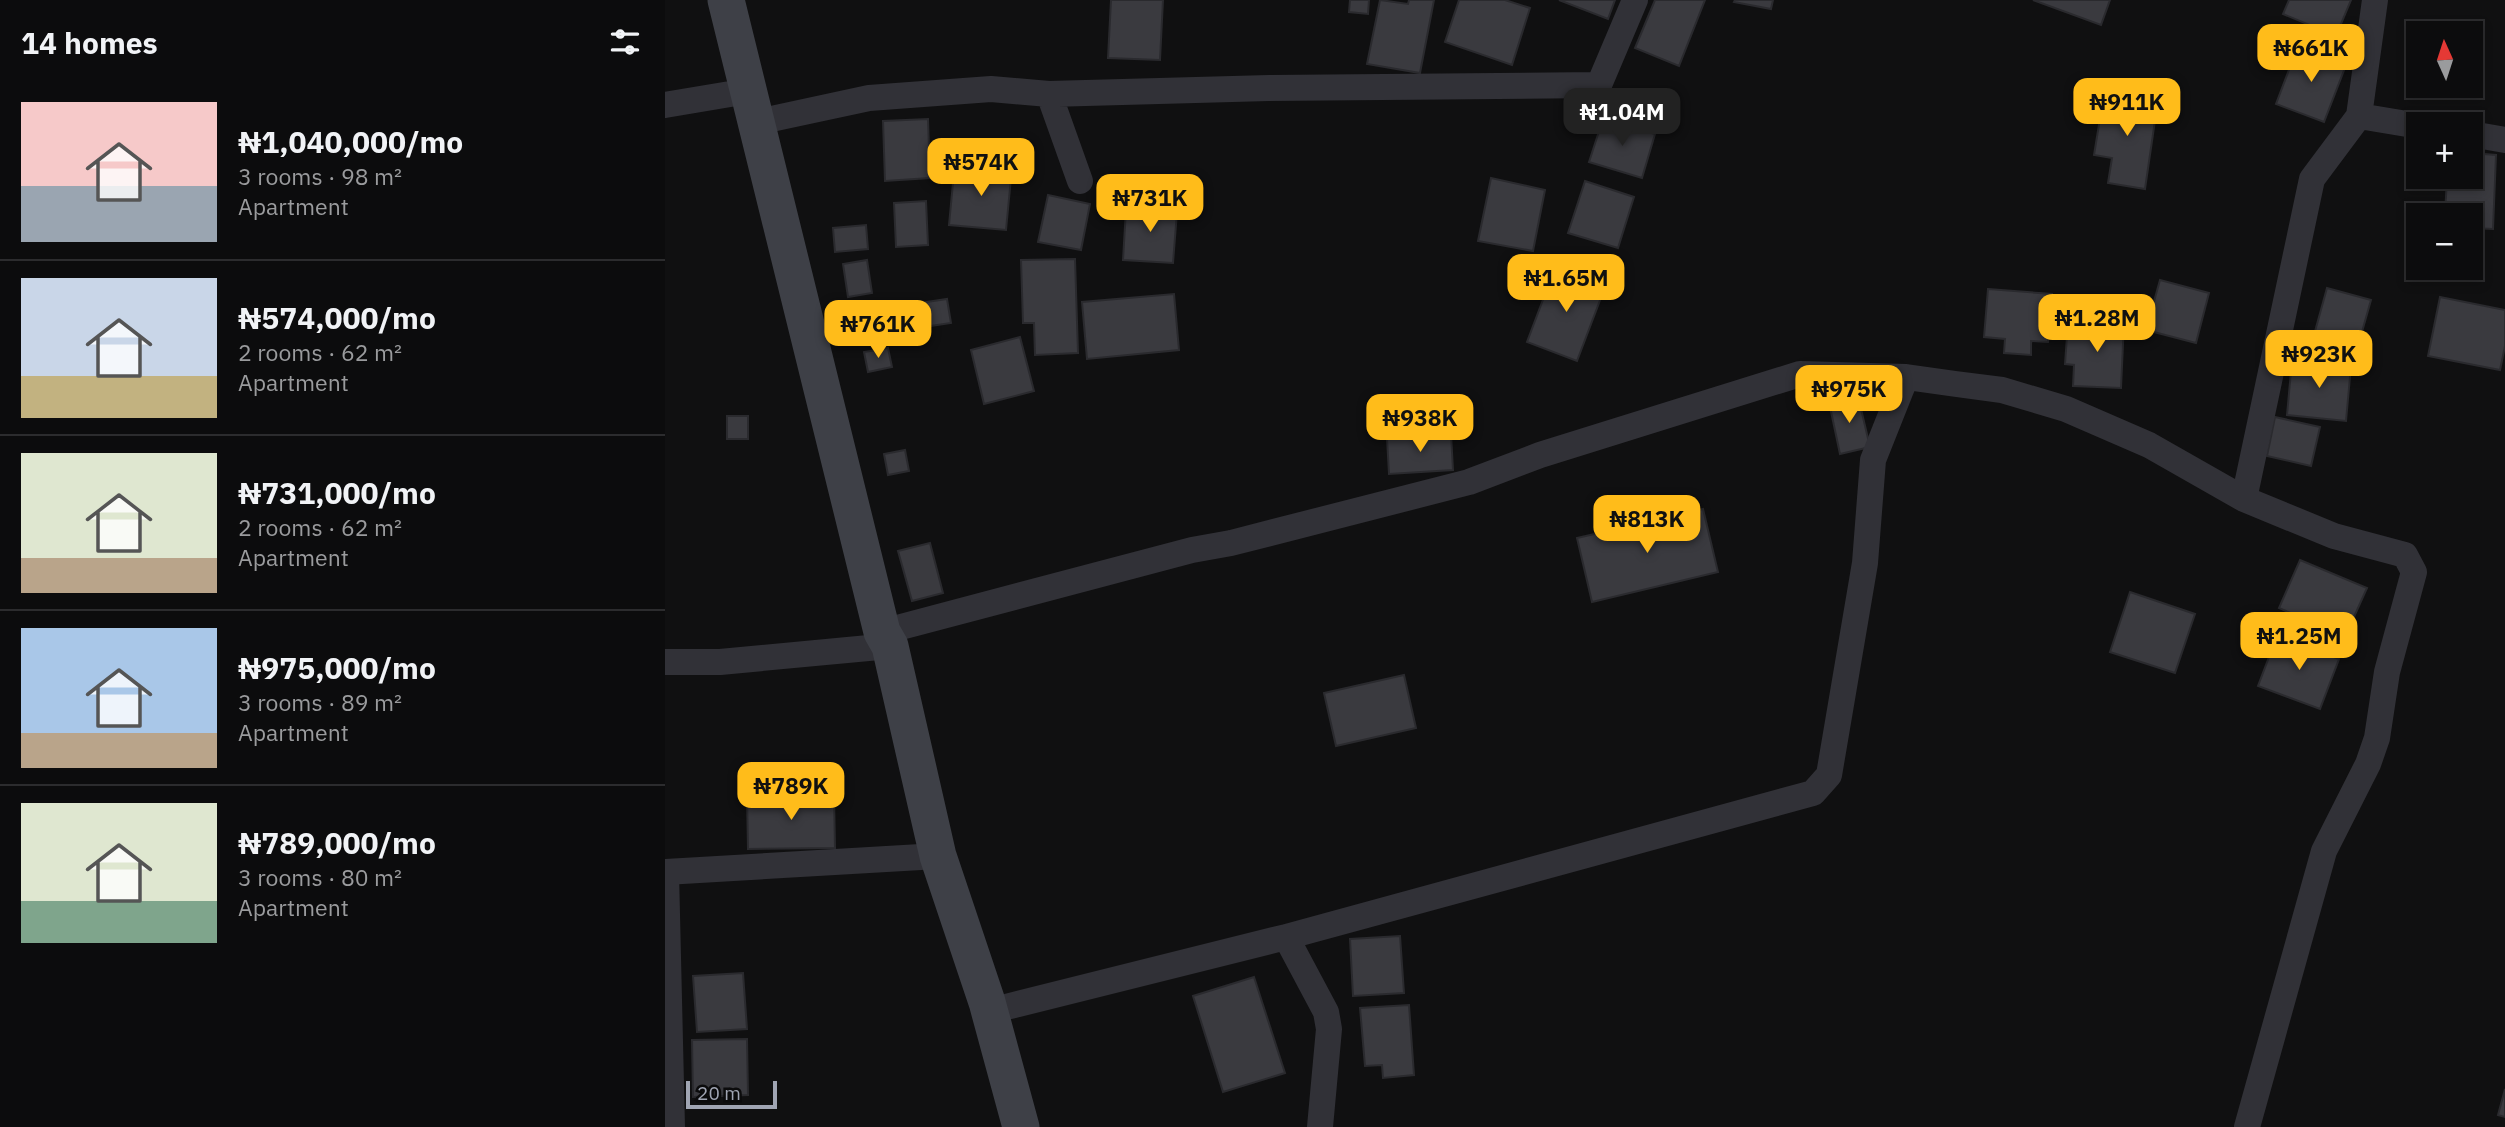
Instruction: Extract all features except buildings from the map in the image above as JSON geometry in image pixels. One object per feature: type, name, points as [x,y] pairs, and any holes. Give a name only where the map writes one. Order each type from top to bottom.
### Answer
[{"type":"main road","points":[[726,0],[938,856],[990,1011],[1021,1127]]},
{"type":"street","points":[[665,105],[752,106],[991,89],[1049,94],[1269,88],[1599,85],[1635,0]]},
{"type":"street","points":[[2244,499],[2312,179],[2359,116],[2375,0]]},
{"type":"street","points":[[1049,94],[1080,181]]},
{"type":"street","points":[[2359,116],[2406,123]]},
{"type":"street","points":[[2483,136],[2505,140]]},
{"type":"street","points":[[665,662],[720,662],[886,639],[1192,550],[1231,543],[1469,482],[1553,451],[1800,374],[1906,377],[2002,390],[2066,409],[2149,445],[2244,499],[2334,536],[2405,555],[2414,572],[2388,672],[2377,738],[2368,764],[2324,850],[2247,1127]]},
{"type":"street","points":[[990,1011],[1286,937],[1813,793],[1829,775],[1865,563],[1873,460],[1906,377]]},
{"type":"street","points":[[672,1127],[666,872],[938,856]]},
{"type":"street","points":[[1286,937],[1326,1012],[1329,1029],[1319,1127]]}]
